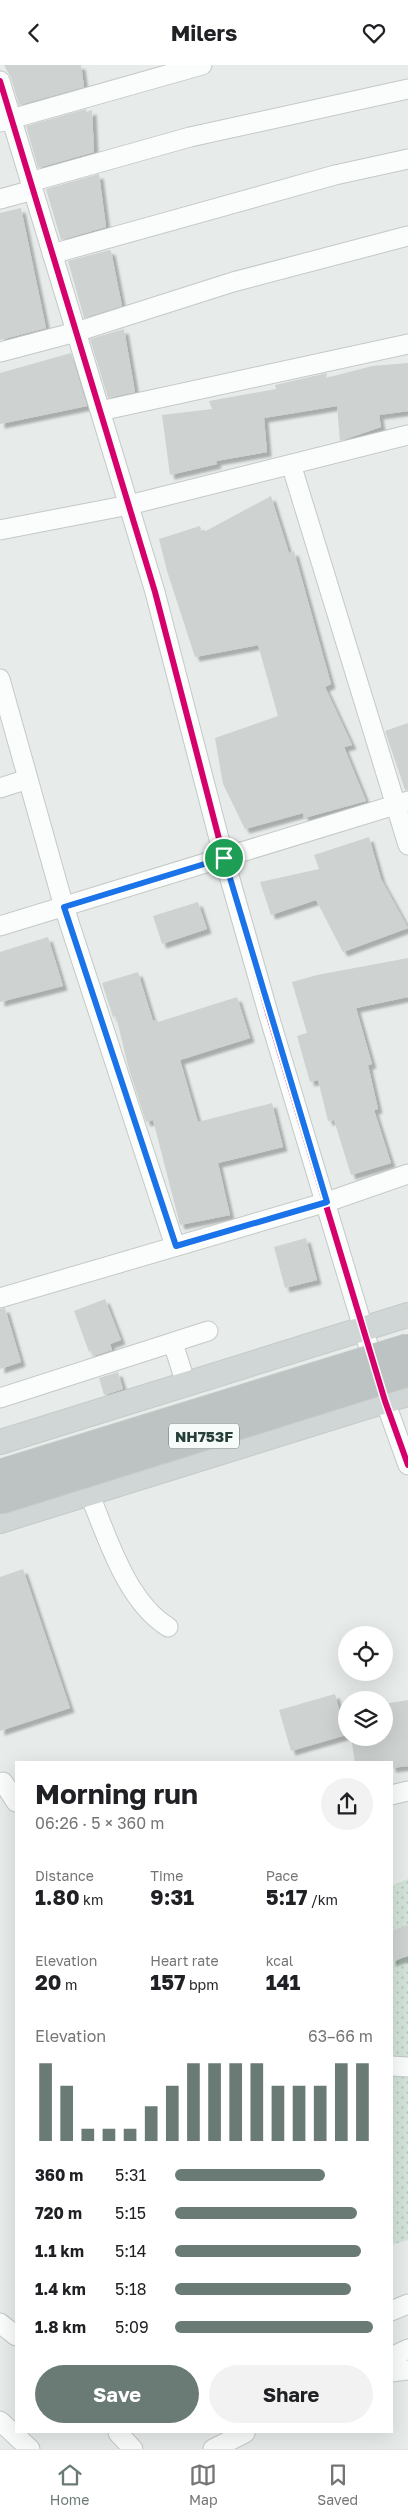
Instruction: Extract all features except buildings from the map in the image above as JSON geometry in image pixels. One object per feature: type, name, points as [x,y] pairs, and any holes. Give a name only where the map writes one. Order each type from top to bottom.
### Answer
[{"type":"highway","name":"NH753F","points":[[0,1474],[408,1348]]},
{"type":"highway","name":"NH753F","points":[[0,1500],[408,1372]]},
{"type":"main road","points":[[0,1442],[408,1315]]},
{"type":"main road","points":[[0,1521],[408,1394]]},
{"type":"street","points":[[6,120],[202,65]]},
{"type":"street","points":[[0,81],[6,120],[32,186],[129,505],[155,592],[224,858],[385,1401],[408,1465]]},
{"type":"street","points":[[0,199],[32,186],[190,137],[408,89]]},
{"type":"street","points":[[52,254],[335,175],[408,159]]},
{"type":"street","points":[[0,352],[76,332],[233,282],[408,236]]},
{"type":"street","points":[[100,411],[408,344]]},
{"type":"street","points":[[0,530],[129,505],[408,435]]},
{"type":"street","points":[[291,464],[402,803],[408,845]]},
{"type":"street","points":[[0,679],[64,907],[176,1246]]},
{"type":"street","points":[[0,788],[28,779]]},
{"type":"street","points":[[0,926],[402,803]]},
{"type":"street","points":[[0,1298],[327,1202],[408,1174]]},
{"type":"street","points":[[0,1397],[208,1331]]},
{"type":"street","points":[[173,1343],[186,1383]]},
{"type":"street","points":[[89,1493],[117,1559],[141,1602],[156,1619],[168,1627]]},
{"type":"street","points":[[3,1782],[15,1800]]},
{"type":"street","points":[[393,1795],[408,1791]]},
{"type":"street","points":[[393,2066],[408,2067]]},
{"type":"street","points":[[393,2310],[408,2304]]},
{"type":"street","points":[[0,2323],[15,2335]]},
{"type":"street","points":[[393,2356],[408,2349]]},
{"type":"street","points":[[393,2372],[408,2370]]},
{"type":"street","points":[[0,2421],[30,2449]]},
{"type":"street","points":[[118,2433],[133,2449]]},
{"type":"street","points":[[213,2449],[245,2433]]},
{"type":"green space","points":[[408,1879],[408,2240],[393,2244],[393,1885]]},
{"type":"cycle path","points":[[0,81],[155,592],[224,858],[269,1016],[385,1401],[408,1465]]},
{"type":"route","points":[[224,858],[327,1202],[176,1246],[64,907],[224,858]]}]
